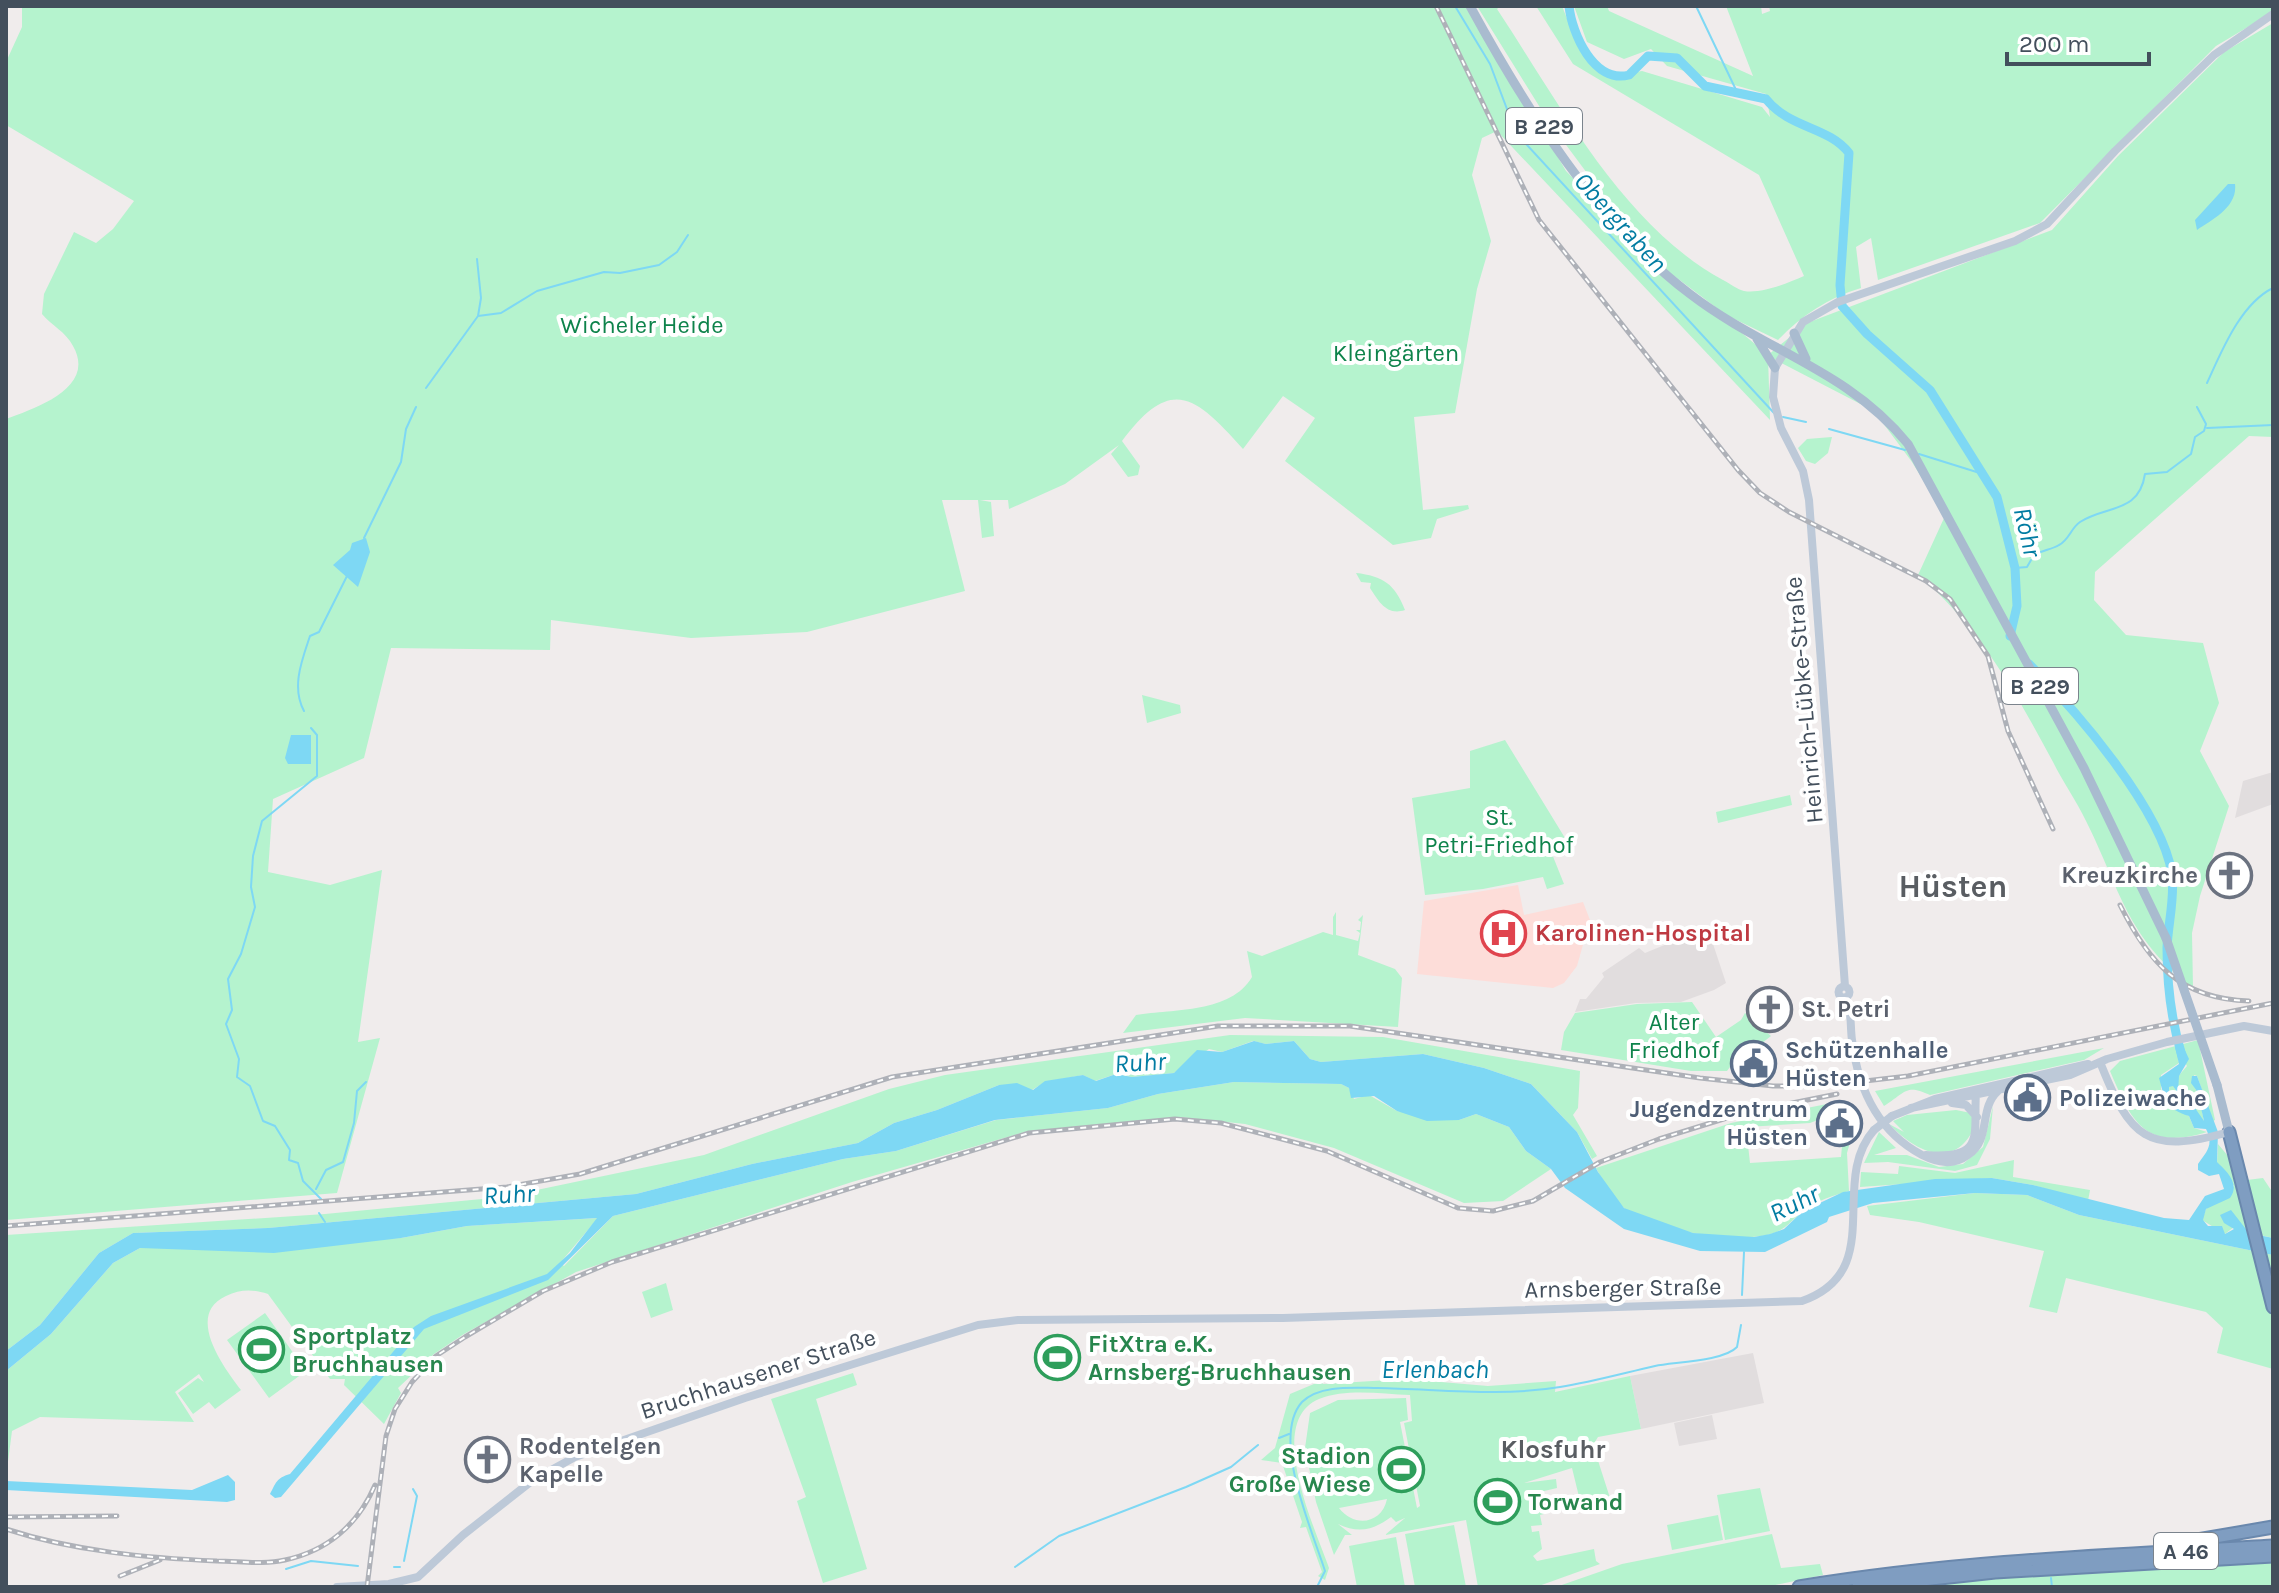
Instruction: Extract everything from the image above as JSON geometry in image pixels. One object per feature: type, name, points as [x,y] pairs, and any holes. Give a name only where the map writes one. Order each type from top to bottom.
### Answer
[{"type":"highway","points":[[2229,1132],[2273,1307]]},
{"type":"highway","points":[[2098,1557],[2273,1527]]},
{"type":"highway","name":"A 46","points":[[1799,1587],[1953,1567],[2273,1546]]},
{"type":"highway","name":"A 46","points":[[1858,1587],[1995,1572],[2273,1556]]},
{"type":"main road","name":"B 229","points":[[1470,6],[1549,134],[1629,237],[1688,293],[1755,336],[1808,362],[1867,400],[1908,444],[1997,604],[2143,883],[2188,993],[2229,1132]]},
{"type":"main road","points":[[1794,333],[1798,349],[1808,362]]},
{"type":"main road","points":[[1755,336],[1775,368]]},
{"type":"street","points":[[1775,368],[1794,333],[1821,310],[2015,241],[2047,224],[2115,151],[2214,55],[2273,14]]},
{"type":"street","name":"Heinrich-Lübke-Straße","points":[[1775,368],[1774,406],[1803,471],[1809,500],[1845,986],[1838,993],[1846,997],[1855,1063],[1865,1095],[1894,1136],[1921,1154],[1949,1156],[1963,1151],[1975,1137],[1982,1118]]},
{"type":"street","points":[[1977,1093],[2167,1042],[2244,1026],[2273,1031]]},
{"type":"street","points":[[1977,1093],[2070,1075],[2100,1062]]},
{"type":"street","points":[[2100,1062],[2134,1127],[2157,1141],[2180,1143],[2229,1132]]},
{"type":"street","points":[[1982,1118],[1988,1103],[1999,1091]]},
{"type":"street","points":[[1977,1093],[1982,1118]]},
{"type":"street","name":"Arnsberger Straße","points":[[1911,1108],[1977,1093]]},
{"type":"street","name":"Arnsberger Straße","points":[[1234,1317],[1794,1303],[1818,1294],[1839,1274],[1851,1252],[1856,1172],[1862,1147],[1874,1130],[1892,1116],[1911,1108],[1977,1093]]},
{"type":"street","points":[[1947,1102],[1966,1105],[1982,1118]]},
{"type":"street","points":[[2211,1137],[2224,1114]]},
{"type":"street","name":"Bruchhausener Straße","points":[[337,1587],[389,1584],[418,1577],[463,1535],[533,1480],[575,1457],[936,1337],[978,1325],[1018,1320],[1234,1317]]},
{"type":"shaded area","points":[[2273,772],[2273,804],[2235,818],[2243,781]]},
{"type":"shaded area","name":"Karolinen-Hospital","points":[[1518,885],[1524,915],[1583,902],[1590,920],[1577,966],[1564,983],[1553,988],[1417,974],[1424,901]]},
{"type":"shaded area","points":[[1710,935],[1726,983],[1714,990],[1681,1002],[1636,1003],[1575,1012],[1580,999],[1586,999],[1604,977],[1602,973],[1639,948],[1645,953],[1667,944]]},
{"type":"shaded area","points":[[1753,1353],[1764,1403],[1641,1429],[1630,1376]]},
{"type":"shaded area","points":[[1712,1415],[1717,1439],[1679,1446],[1674,1423]]},
{"type":"green space","points":[[22,6],[1469,6],[1566,171],[1645,251],[1549,122],[1477,6],[1500,6],[1497,9],[1569,121],[1624,195],[1654,228],[1687,257],[1736,288],[1751,292],[1804,276],[1759,175],[1573,64],[1536,6],[1562,6],[1574,34],[1589,57],[1611,71],[1642,71],[1762,107],[1770,117],[1766,94],[1667,66],[1651,49],[1624,59],[1587,42],[1574,6],[1607,6],[1609,11],[1753,76],[1726,6],[1761,6],[1762,14],[1770,11],[1769,6],[2273,6],[2273,12],[2216,46],[2040,223],[1878,280],[1871,238],[1856,247],[1861,288],[1816,308],[1778,340],[1726,315],[1673,275],[1768,355],[1807,323],[2052,230],[2118,156],[2224,52],[2273,23],[2273,437],[2249,436],[2095,572],[2094,600],[2126,635],[2203,643],[2219,703],[2200,751],[2229,806],[2200,896],[2192,933],[2193,988],[2153,950],[2139,931],[2082,813],[1994,662],[1960,616],[1918,575],[1945,516],[1912,462],[1874,411],[1768,356],[1770,420],[1497,131],[1482,138],[1472,175],[1491,241],[1477,289],[1455,413],[1414,417],[1423,510],[1468,505],[1469,509],[1437,519],[1431,538],[1393,545],[1285,461],[1315,418],[1283,396],[1243,449],[1197,405],[1183,400],[1169,400],[1139,420],[1122,441],[1140,466],[1138,475],[1128,477],[1111,454],[1119,445],[1065,484],[1009,509],[1008,500],[980,500],[991,502],[994,536],[982,538],[978,500],[942,500],[965,591],[807,632],[691,638],[551,620],[550,650],[391,648],[364,758],[273,799],[268,872],[330,885],[382,870],[358,1042],[380,1038],[337,1193],[6,1220],[6,419],[59,394],[77,374],[78,361],[73,346],[42,314],[44,294],[74,232],[96,243],[113,229],[134,201],[6,125],[6,62],[22,27]]},
{"type":"green space","points":[[1832,437],[1828,453],[1815,464],[1806,461],[1798,448],[1807,439]]},
{"type":"green space","points":[[1356,573],[1374,576],[1387,583],[1405,610],[1393,611],[1384,606],[1370,588],[1371,583],[1361,582]]},
{"type":"green space","points":[[1142,695],[1180,705],[1181,713],[1147,723]]},
{"type":"green space","name":"St. Petri-Friedhof","points":[[1505,740],[1565,838],[1550,849],[1564,884],[1547,889],[1543,877],[1483,889],[1425,895],[1412,798],[1470,788],[1470,751]]},
{"type":"green space","points":[[1790,795],[1792,805],[1718,823],[1716,812]]},
{"type":"green space","points":[[1336,912],[1336,935],[1358,941],[1360,933],[1356,930],[1360,930],[1361,922],[1358,920],[1363,915],[1358,955],[1395,969],[1402,978],[1398,1027],[1245,1018],[1123,1033],[1136,1015],[1200,1007],[1230,997],[1243,989],[1252,977],[1247,951],[1262,956],[1323,932],[1333,935]]},
{"type":"green space","name":"Alter Friedhof","points":[[1692,1002],[1716,1037],[1741,1020],[1745,1013],[1771,1036],[1757,1047],[1742,1051],[1727,1071],[1691,1071],[1561,1050],[1564,1032],[1575,1013],[1637,1004]]},
{"type":"green space","points":[[1230,1035],[1383,1037],[1580,1071],[1578,1108],[1573,1115],[1597,1156],[1592,1159],[1577,1132],[1531,1084],[1484,1068],[1423,1054],[1321,1062],[1310,1059],[1294,1041],[1266,1044],[1253,1041],[1222,1052],[1209,1049],[1174,1073],[1132,1077],[1116,1074],[1095,1081],[1083,1075],[1045,1082],[1032,1090],[999,1085],[937,1110],[894,1123],[858,1143],[752,1164],[636,1194],[268,1228],[133,1233],[99,1253],[40,1325],[6,1351],[6,1235],[325,1214],[503,1197],[704,1155],[889,1089],[945,1075]]},
{"type":"green space","points":[[2198,1040],[2215,1120],[2197,1076],[2194,1075],[2204,1121],[2169,1098],[2169,1087],[2187,1066],[2176,1047],[2179,1063],[2161,1075],[2161,1089],[2170,1107],[2189,1116],[2194,1128],[2207,1132],[2169,1138],[2155,1135],[2134,1118],[2110,1071],[2120,1061]]},
{"type":"green space","points":[[2104,1048],[2084,1060],[1930,1095],[1916,1090],[1907,1091],[1884,1106],[1875,1091]]},
{"type":"green space","points":[[1234,1082],[1341,1084],[1349,1088],[1354,1099],[1369,1095],[1397,1111],[1459,1120],[1476,1114],[1509,1127],[1526,1151],[1551,1169],[1503,1201],[1464,1203],[1334,1148],[1245,1124],[1180,1117],[1028,1131],[852,1182],[576,1272],[434,1354],[398,1388],[401,1393],[384,1424],[344,1385],[345,1379],[330,1379],[268,1294],[247,1290],[231,1294],[214,1305],[208,1316],[208,1329],[218,1356],[241,1390],[215,1409],[209,1402],[193,1414],[178,1393],[198,1378],[204,1382],[199,1374],[175,1392],[194,1422],[40,1417],[12,1431],[6,1477],[6,1371],[51,1334],[113,1263],[140,1248],[401,1238],[467,1226],[598,1218],[560,1263],[564,1266],[613,1216],[843,1159],[896,1151],[996,1120],[1108,1108],[1158,1094]]},
{"type":"green space","points":[[1842,1101],[1850,1103],[1857,1118],[1847,1153],[1849,1191],[1814,1204],[1774,1233],[1740,1237],[1697,1234],[1655,1223],[1624,1208],[1608,1190],[1596,1168],[1731,1123]],"holes":[[[1844,1111],[1845,1118],[1831,1120],[1833,1133],[1843,1135],[1841,1157],[1750,1163],[1746,1127],[1810,1123],[1823,1118],[1823,1114]]]},
{"type":"green space","points":[[1993,1106],[1990,1139],[1977,1165],[1955,1171],[1888,1162],[1864,1163],[1879,1132],[1896,1148],[1874,1155],[1907,1155],[1939,1167],[1963,1164],[1983,1147]]},
{"type":"green space","points":[[1956,1110],[1971,1113],[1975,1126],[1967,1140],[1946,1153],[1935,1153],[1911,1143],[1889,1124],[1904,1132],[1893,1121],[1907,1115]]},
{"type":"green space","points":[[2218,1144],[2228,1156],[2249,1233],[2239,1223],[2225,1234],[2202,1220],[2206,1209],[2234,1186],[2217,1163]]},
{"type":"green space","points":[[2014,1160],[2013,1177],[2090,1190],[2088,1201],[2033,1185],[1992,1178],[1860,1187],[1861,1172],[1898,1174],[1899,1166],[1955,1173]]},
{"type":"green space","points":[[2263,1178],[2273,1193],[2273,1238],[2260,1235],[2247,1180]]},
{"type":"green space","points":[[1975,1193],[2027,1195],[2079,1215],[2273,1255],[2273,1369],[2217,1353],[2223,1328],[2206,1312],[2066,1278],[2057,1313],[2029,1307],[2044,1251],[1919,1222],[1870,1215],[1867,1206]]},
{"type":"green space","points":[[666,1283],[673,1310],[651,1318],[642,1292]]},
{"type":"green space","points":[[265,1313],[306,1371],[269,1398],[227,1340]]},
{"type":"green space","points":[[853,1373],[857,1385],[816,1399],[867,1569],[823,1583],[797,1501],[806,1497],[771,1399]]},
{"type":"green space","points":[[1630,1376],[1641,1429],[1598,1437],[1593,1445],[1611,1501],[1608,1499],[1598,1503],[1600,1506],[1582,1509],[1572,1468],[1524,1483],[1556,1479],[1557,1488],[1540,1492],[1544,1514],[1540,1515],[1542,1525],[1531,1526],[1532,1532],[1539,1531],[1542,1549],[1533,1556],[1537,1561],[1594,1549],[1596,1561],[1600,1564],[1536,1587],[1478,1587],[1466,1520],[1385,1535],[1405,1518],[1396,1522],[1391,1517],[1366,1529],[1338,1524],[1352,1535],[1345,1535],[1334,1555],[1316,1502],[1305,1448],[1310,1413],[1338,1400],[1406,1398],[1408,1420],[1400,1422],[1417,1508],[1420,1506],[1404,1423],[1412,1421],[1410,1395],[1341,1394],[1319,1399],[1303,1411],[1296,1430],[1298,1478],[1329,1568],[1325,1580],[1318,1576],[1322,1572],[1306,1527],[1300,1528],[1302,1522],[1282,1463],[1261,1460],[1275,1448],[1290,1394],[1321,1381],[1323,1384],[1406,1379],[1488,1386],[1556,1381],[1555,1392]],"holes":[[[1387,1499],[1374,1518],[1359,1521],[1339,1508]]]},
{"type":"green space","points":[[1760,1488],[1770,1531],[1725,1540],[1717,1495]]},
{"type":"green space","points":[[1718,1515],[1723,1540],[1672,1550],[1667,1525]]},
{"type":"green space","points":[[1454,1525],[1466,1587],[1415,1587],[1405,1534]]},
{"type":"green space","points":[[1772,1534],[1781,1568],[1820,1564],[1823,1575],[1766,1587],[1556,1587],[1622,1564]]},
{"type":"green space","points":[[1396,1537],[1405,1587],[1357,1587],[1349,1546]]},
{"type":"green space","points":[[2273,1563],[2273,1587],[1906,1587],[2044,1575]]},
{"type":"water","points":[[2228,184],[2235,184],[2235,192],[2228,206],[2197,230],[2195,220]]},
{"type":"water","points":[[366,538],[370,552],[358,587],[333,565],[350,550],[352,543]]},
{"type":"water","points":[[291,735],[311,735],[311,764],[288,764],[285,758]]},
{"type":"water","points":[[1254,1041],[1266,1044],[1294,1041],[1310,1059],[1321,1062],[1423,1054],[1484,1068],[1531,1084],[1577,1132],[1598,1172],[1624,1208],[1693,1233],[1754,1237],[1784,1229],[1803,1211],[1843,1192],[1935,1179],[1992,1178],[2033,1185],[2164,1218],[2189,1220],[2205,1196],[2224,1189],[2219,1174],[2209,1176],[2198,1170],[2209,1144],[2206,1129],[2194,1128],[2189,1116],[2171,1107],[2161,1086],[2159,1078],[2179,1064],[2175,1047],[2183,1046],[2189,1059],[2179,1076],[2178,1093],[2173,1086],[2169,1087],[2169,1098],[2182,1106],[2195,1108],[2204,1121],[2197,1091],[2191,1083],[2192,1076],[2197,1076],[2218,1132],[2217,1162],[2231,1177],[2234,1187],[2230,1198],[2206,1209],[2203,1220],[2208,1226],[2222,1226],[2225,1234],[2234,1229],[2224,1223],[2220,1215],[2231,1210],[2249,1233],[2273,1238],[2273,1255],[2079,1215],[2027,1195],[1975,1193],[1873,1203],[1829,1217],[1827,1222],[1765,1252],[1700,1251],[1624,1229],[1565,1188],[1551,1169],[1526,1151],[1509,1127],[1476,1114],[1459,1120],[1427,1121],[1397,1111],[1374,1096],[1351,1098],[1349,1088],[1341,1084],[1234,1082],[1158,1094],[1108,1108],[995,1120],[896,1151],[843,1159],[613,1216],[548,1280],[424,1329],[281,1497],[275,1498],[270,1494],[277,1481],[290,1474],[414,1327],[431,1316],[547,1274],[570,1253],[597,1218],[467,1226],[401,1238],[274,1253],[140,1248],[113,1263],[51,1334],[6,1371],[6,1351],[40,1325],[99,1253],[133,1233],[268,1228],[636,1194],[752,1164],[858,1143],[894,1123],[937,1110],[999,1085],[1017,1083],[1033,1090],[1045,1081],[1083,1075],[1096,1081],[1116,1074],[1132,1077],[1174,1073],[1197,1050],[1222,1052]]},
{"type":"water","points":[[228,1475],[235,1482],[235,1500],[227,1502],[6,1490],[6,1481],[192,1490]]},
{"type":"waterway","name":"Obergraben","points":[[1455,6],[1490,64],[1516,133],[1774,413]]},
{"type":"waterway","name":"Röhr","points":[[1569,6],[1580,43],[1595,65],[1605,72],[1616,76],[1629,75],[1648,56],[1677,58],[1705,86],[1766,99],[1786,116],[1831,137],[1849,153],[1840,285],[1842,306],[1867,334],[1930,390],[1997,497],[2015,568],[2017,606],[2010,636]]},
{"type":"waterway","points":[[1696,6],[1737,92]]},
{"type":"waterway","points":[[478,316],[501,313],[537,291],[604,272],[620,273],[659,265],[677,252],[688,235]]},
{"type":"waterway","points":[[426,388],[478,316],[481,298],[477,259]]},
{"type":"waterway","points":[[2207,383],[2241,317],[2261,295],[2273,288]]},
{"type":"waterway","points":[[364,538],[401,462],[406,429],[416,407]]},
{"type":"waterway","points":[[2036,554],[2062,543],[2080,522],[2129,502],[2142,487],[2145,474],[2167,472],[2191,454],[2195,437],[2204,431],[2206,424],[2197,407]]},
{"type":"waterway","name":"Obergraben","points":[[1783,417],[1806,422]]},
{"type":"waterway","points":[[2207,428],[2273,425]]},
{"type":"waterway","points":[[1829,429],[1905,450]]},
{"type":"waterway","points":[[1919,454],[1983,474]]},
{"type":"waterway","points":[[2015,568],[2027,567],[2031,560]]},
{"type":"waterway","points":[[304,711],[298,693],[304,654],[310,636],[319,632],[347,576]]},
{"type":"waterway","name":"Röhr","points":[[2029,664],[2070,707],[2114,762],[2135,792],[2165,848],[2173,883],[2167,948],[2169,989],[2182,1056]]},
{"type":"waterway","points":[[311,728],[317,735],[317,776],[262,821],[253,856],[251,887],[255,907],[241,954],[228,979],[232,1010],[226,1024],[239,1059],[237,1077],[250,1086],[263,1121],[275,1126],[290,1150],[289,1160],[298,1163],[303,1181],[321,1199]]},
{"type":"waterway","points":[[316,1189],[326,1170],[343,1162],[354,1123],[357,1091],[366,1082]]},
{"type":"waterway","points":[[319,1213],[325,1222]]},
{"type":"waterway","points":[[1742,1295],[1744,1252]]},
{"type":"waterway","name":"Erlenbach","points":[[1317,1587],[1325,1571],[1297,1485],[1290,1438],[1293,1418],[1302,1402],[1310,1396],[1349,1388],[1492,1392],[1560,1387],[1731,1352],[1737,1347],[1741,1325]]},
{"type":"waterway","points":[[1279,1438],[1289,1434]]},
{"type":"waterway","points":[[1015,1567],[1059,1536],[1231,1467],[1258,1445]]},
{"type":"waterway","points":[[404,1561],[417,1496],[413,1489]]},
{"type":"waterway","points":[[286,1569],[311,1561],[358,1566]]},
{"type":"waterway","points":[[394,1567],[400,1567]]},
{"type":"waterway","points":[[2051,1578],[2052,1587]]},
{"type":"railway","points":[[1436,6],[1539,220],[1738,470],[1760,493],[1789,512],[1926,581],[1950,599],[1988,656],[2008,731],[2053,829]]},
{"type":"railway","points":[[2120,905],[2143,944],[2170,974],[2204,993],[2249,1001]]},
{"type":"railway","points":[[6,1226],[507,1187],[580,1174],[892,1077],[1218,1026],[1350,1026],[1700,1078],[1773,1086],[1822,1086],[1908,1076],[2273,1003]]},
{"type":"railway","points":[[367,1587],[386,1436],[395,1409],[412,1382],[436,1356],[465,1337],[543,1291],[612,1262],[1029,1133],[1175,1119],[1221,1123],[1327,1151],[1458,1208],[1493,1211],[1533,1201],[1600,1162],[1659,1139],[1743,1113],[1837,1094]]},
{"type":"railway","points":[[6,1529],[57,1543],[137,1555],[260,1563],[277,1561],[314,1550],[339,1534],[360,1512],[375,1485]]},
{"type":"railway","points":[[6,1517],[117,1516]]},
{"type":"railway","points":[[120,1576],[160,1560]]},
{"type":"place","name":"Kreuzkirche","points":[[2229,875]]},
{"type":"place","name":"Karolinen-Hospital","points":[[1504,933]]},
{"type":"place","name":"St. Petri","points":[[1770,1009]]},
{"type":"place","name":"Schützenhalle Hüsten","points":[[1754,1064]]},
{"type":"place","name":"Polizeiwache","points":[[2028,1098]]},
{"type":"place","name":"Jugendzentrum Hüsten","points":[[1839,1123]]},
{"type":"place","name":"Sportplatz Bruchhausen","points":[[261,1350]]},
{"type":"place","name":"FitXtra e.K. Arnsberg-Bruchhausen","points":[[1057,1358]]},
{"type":"place","name":"Rodentelgen Kapelle","points":[[488,1460]]},
{"type":"place","name":"Stadion Große Wiese","points":[[1402,1470]]},
{"type":"place","name":"Torwand","points":[[1497,1502]]},
{"type":"district","name":"Hüsten","points":[[1953,886]]},
{"type":"district","name":"Klosfuhr","points":[[1553,1449]]},
{"type":"park label","name":"Wicheler Heide","points":[[642,325]]},
{"type":"park label","name":"Kleingärten","points":[[1396,353]]},
{"type":"water label","name":"Ruhr","points":[[1140,1062]]},
{"type":"water label","name":"Ruhr","points":[[509,1194]]},
{"type":"water label","name":"Ruhr","points":[[1794,1203]]}]
